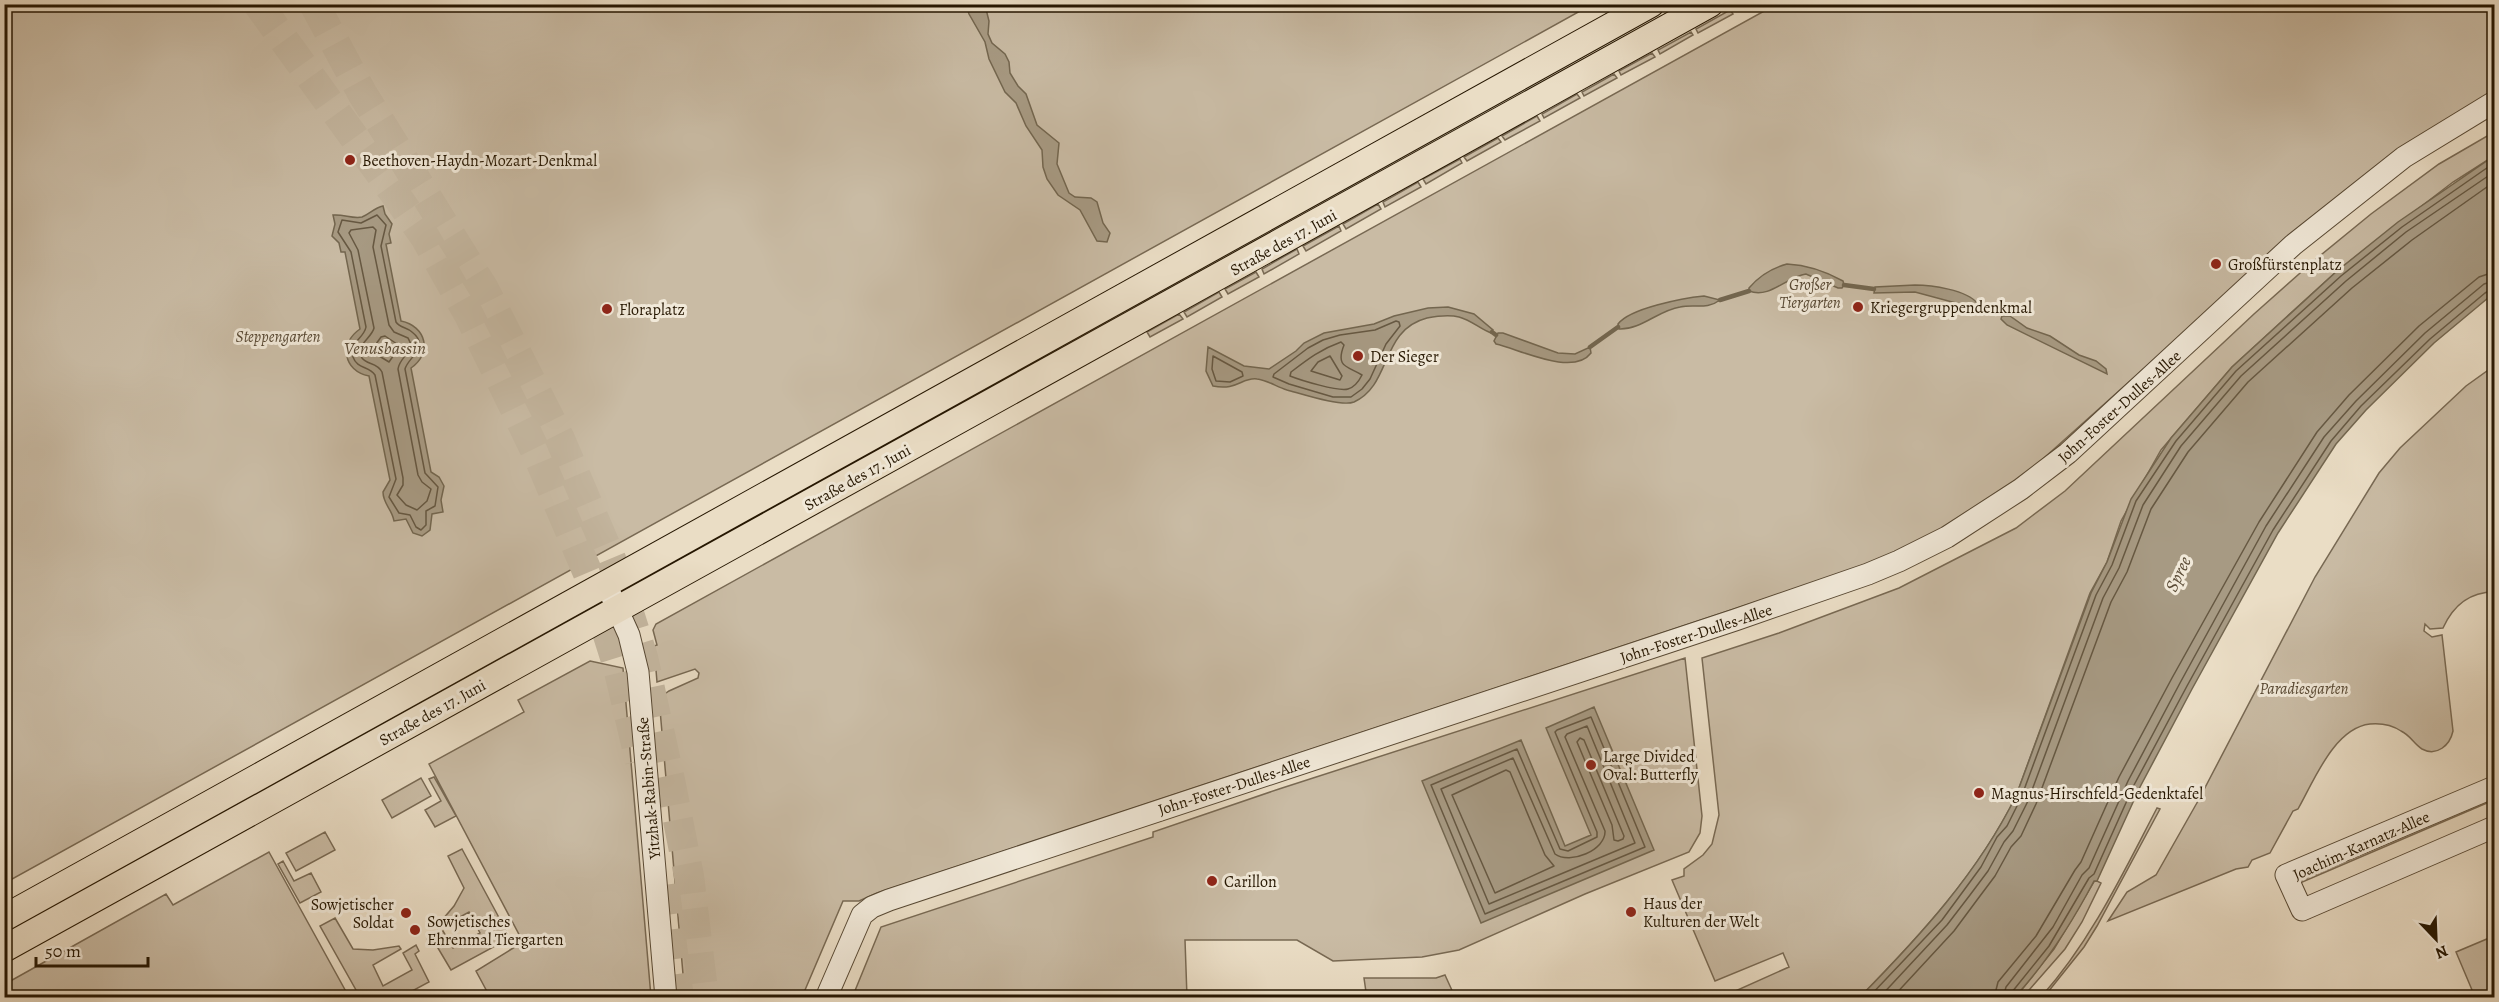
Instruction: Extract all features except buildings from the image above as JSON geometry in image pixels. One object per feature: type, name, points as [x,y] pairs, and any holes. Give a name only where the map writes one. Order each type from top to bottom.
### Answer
[{"type":"main road","name":"Straße des 17. Juni","points":[[4,918],[1651,4]]},
{"type":"main road","name":"Straße des 17. Juni","points":[[4,949],[1710,4]]},
{"type":"street","name":"John-Foster-Dulles-Allee","points":[[826,998],[862,915],[889,900],[1736,620],[1868,574],[1935,544],[2021,489],[2068,453],[2293,244],[2332,212],[2404,157],[2494,102]]},
{"type":"street","name":"Yitzhak-Rabin-Straße","points":[[606,584],[629,635],[638,672],[666,998]]},
{"type":"street","name":"Joachim-Karnatz-Allee","points":[[2494,787],[2286,875],[2302,910],[2494,827]]},
{"type":"green space","name":"Steppengarten","points":[[5,5],[1591,5],[5,883]]},
{"type":"green space","name":"Großer Tiergarten","points":[[1775,5],[2494,5],[2494,93],[2301,228],[2016,483],[1928,537],[1864,566],[877,893],[859,901],[843,901],[802,997],[685,997],[659,698],[698,678],[699,673],[695,669],[657,682],[654,646],[657,645],[653,630],[656,624]]},
{"type":"green space","points":[[1730,10],[1733,14],[1698,33],[1696,29]]},
{"type":"green space","points":[[1691,32],[1693,35],[1660,54],[1658,50]]},
{"type":"green space","points":[[1652,53],[1655,57],[1621,75],[1619,71]]},
{"type":"green space","points":[[1614,74],[1617,78],[1584,96],[1582,92]]},
{"type":"green space","points":[[1577,94],[1580,98],[1544,118],[1542,114]]},
{"type":"green space","points":[[1537,116],[1540,121],[1505,140],[1502,136]]},
{"type":"green space","points":[[2494,132],[2494,156],[2453,182],[2337,271],[2232,367],[2161,450],[2121,521],[2107,562],[2090,593],[2016,796],[1984,851],[1926,927],[1860,997],[1722,997],[1789,967],[1783,953],[1715,981],[1672,880],[1684,876],[1684,869],[1703,855],[1712,844],[1719,815],[1702,658],[1779,633],[1899,588],[2016,528],[2065,491],[2316,259],[2371,214],[2439,164]]},
{"type":"green space","points":[[1498,138],[1501,142],[1467,161],[1464,157]]},
{"type":"green space","points":[[1460,159],[1462,163],[1426,184],[1423,179]]},
{"type":"green space","points":[[1418,182],[1421,187],[1385,207],[1383,202]]},
{"type":"green space","points":[[1378,204],[1381,209],[1346,229],[1343,224]]},
{"type":"green space","points":[[1339,226],[1341,231],[1306,251],[1303,246]]},
{"type":"green space","points":[[1297,249],[1299,254],[1264,274],[1262,269]]},
{"type":"green space","points":[[1256,272],[1259,277],[1228,294],[1225,289]]},
{"type":"green space","points":[[1219,292],[1222,297],[1187,317],[1184,312]]},
{"type":"green space","points":[[1179,314],[1183,319],[1150,337],[1147,332]]},
{"type":"green space","name":"Paradiesgarten","points":[[2494,366],[2494,592],[2477,595],[2463,602],[2452,613],[2443,628],[2430,629],[2425,624],[2424,631],[2432,637],[2442,635],[2453,731],[2449,741],[2438,751],[2433,752],[2422,749],[2404,733],[2390,726],[2370,724],[2357,728],[2346,735],[2326,758],[2270,853],[2252,860],[2248,867],[2236,869],[2108,921],[2127,892],[2156,875],[2198,801],[2315,577],[2379,473],[2400,448],[2466,386]]},
{"type":"green space","points":[[1685,658],[1702,816],[1700,833],[1689,852],[1585,894],[1459,950],[1422,957],[1333,961],[1297,940],[1185,940],[1187,997],[852,998],[881,927],[1153,837],[1153,832],[1279,789]]},
{"type":"green space","points":[[590,661],[623,668],[651,997],[490,997],[476,971],[523,942],[429,764],[524,712],[518,700]]},
{"type":"green space","points":[[434,777],[456,816],[435,827],[425,810],[441,801],[429,779]]},
{"type":"green space","points":[[421,778],[431,796],[392,818],[382,800]]},
{"type":"green space","points":[[2494,794],[2494,800],[2300,883],[2299,879]]},
{"type":"green space","points":[[2157,808],[2160,809],[2097,926],[2084,947],[2044,997],[2041,997],[2091,930]]},
{"type":"green space","points":[[325,832],[335,850],[296,871],[286,853]]},
{"type":"green space","points":[[462,849],[510,938],[451,970],[435,943],[430,945],[427,939],[443,931],[453,948],[480,933],[469,912],[438,929],[437,926],[454,906],[464,888],[448,856]]},
{"type":"green space","points":[[269,852],[349,997],[5,997],[5,984],[166,894],[173,905]]},
{"type":"green space","points":[[283,861],[294,881],[311,873],[321,892],[300,903],[278,864]]},
{"type":"green space","points":[[2095,880],[2101,883],[2082,922],[2065,949],[2023,997],[2015,998],[2054,949]]},
{"type":"green space","points":[[335,918],[353,949],[373,950],[399,946],[401,949],[373,965],[383,986],[412,970],[403,953],[416,945],[419,951],[415,954],[429,982],[401,997],[360,997],[320,926]]},
{"type":"green space","points":[[2494,936],[2494,997],[2475,997],[2456,952]]},
{"type":"green space","points":[[1445,975],[1455,997],[1364,997],[1366,992],[1364,978],[1436,978]]},
{"type":"water","points":[[966,5],[985,5],[989,21],[988,34],[992,43],[1005,54],[1009,62],[1010,73],[1026,94],[1037,125],[1059,143],[1057,164],[1069,193],[1075,197],[1091,198],[1097,202],[1103,223],[1110,233],[1107,242],[1097,241],[1080,210],[1058,195],[1047,179],[1043,167],[1042,150],[1026,126],[1016,103],[1005,92],[989,59],[985,42]]},
{"type":"water","name":"Spree","points":[[2494,156],[2494,293],[2434,343],[2366,410],[2336,444],[2278,533],[2192,689],[2140,787],[2097,881],[2094,881],[2068,927],[2038,970],[2015,997],[1860,997],[1926,927],[1966,877],[2001,824],[2016,796],[2091,593],[2107,562],[2131,499],[2171,438],[2232,367],[2337,271],[2398,222]]},
{"type":"water","name":"Venusbassin","points":[[383,206],[392,224],[389,234],[391,243],[386,244],[401,321],[416,328],[424,341],[422,355],[411,368],[431,472],[439,477],[444,486],[441,500],[443,512],[432,514],[430,530],[422,536],[413,533],[406,519],[394,521],[384,500],[383,492],[390,480],[369,376],[354,369],[347,356],[349,342],[360,329],[345,252],[341,252],[339,243],[332,236],[335,224],[333,215],[362,217]]},
{"type":"water","points":[[1787,264],[1823,271],[1843,281],[1844,285],[1838,288],[1806,274],[1771,290],[1757,293],[1749,291],[1749,288],[1761,276]]},
{"type":"water","points":[[1915,285],[1939,287],[1957,292],[1972,298],[1977,303],[1975,306],[1967,306],[1915,292],[1874,293],[1875,287]]},
{"type":"water","points":[[1704,296],[1720,300],[1706,306],[1685,306],[1672,309],[1635,326],[1619,329],[1618,324],[1634,313],[1671,302]]},
{"type":"water","points":[[1448,307],[1474,314],[1493,330],[1491,333],[1463,318],[1451,316],[1427,318],[1412,324],[1393,345],[1375,383],[1366,394],[1354,402],[1340,403],[1321,399],[1257,379],[1228,387],[1213,386],[1206,371],[1208,347],[1244,366],[1269,369],[1304,343],[1324,333],[1374,324],[1394,316],[1428,308]]},
{"type":"water","points":[[2002,316],[2010,316],[2027,328],[2050,336],[2079,355],[2096,361],[2106,369],[2107,374],[2007,325],[2001,319]]},
{"type":"water","points":[[1498,333],[1558,353],[1575,354],[1590,347],[1591,353],[1583,360],[1572,362],[1545,359],[1496,344],[1494,341]]},
{"type":"water","points":[[1594,707],[1654,850],[1481,923],[1422,781],[1521,740],[1565,846],[1591,835],[1546,728]]},
{"type":"waterway","points":[[1844,285],[1874,289]]},
{"type":"waterway","points":[[1720,300],[1749,291]]},
{"type":"waterway","points":[[1590,347],[1618,327]]},
{"type":"waterway","points":[[1492,332],[1496,335]]},
{"type":"tunnel","points":[[258,4],[425,237],[469,315],[539,458],[590,578],[618,667],[640,761]]},
{"type":"tunnel","points":[[314,4],[362,93],[484,289],[560,439],[614,566],[643,657],[670,780],[689,876],[704,998]]},
{"type":"tunnel","points":[[664,885],[679,998]]},
{"type":"place","name":"Beethoven-Haydn-Mozart-Denkmal","points":[[350,160]]},
{"type":"place","name":"Großfürstenplatz","points":[[2216,264]]},
{"type":"place","name":"Kriegergruppendenkmal","points":[[1858,307]]},
{"type":"place","name":"Floraplatz","points":[[607,309]]},
{"type":"place","name":"Der Sieger","points":[[1358,356]]},
{"type":"place","name":"Large Divided Oval: Butterfly","points":[[1591,765]]},
{"type":"place","name":"Magnus-Hirschfeld-Gedenktafel","points":[[1979,793]]},
{"type":"place","name":"Carillon","points":[[1212,881]]},
{"type":"place","name":"Haus der Kulturen der Welt","points":[[1631,912]]},
{"type":"place","name":"Sowjetischer Soldat","points":[[406,913]]},
{"type":"place","name":"Sowjetisches Ehrenmal Tiergarten","points":[[415,930]]}]
